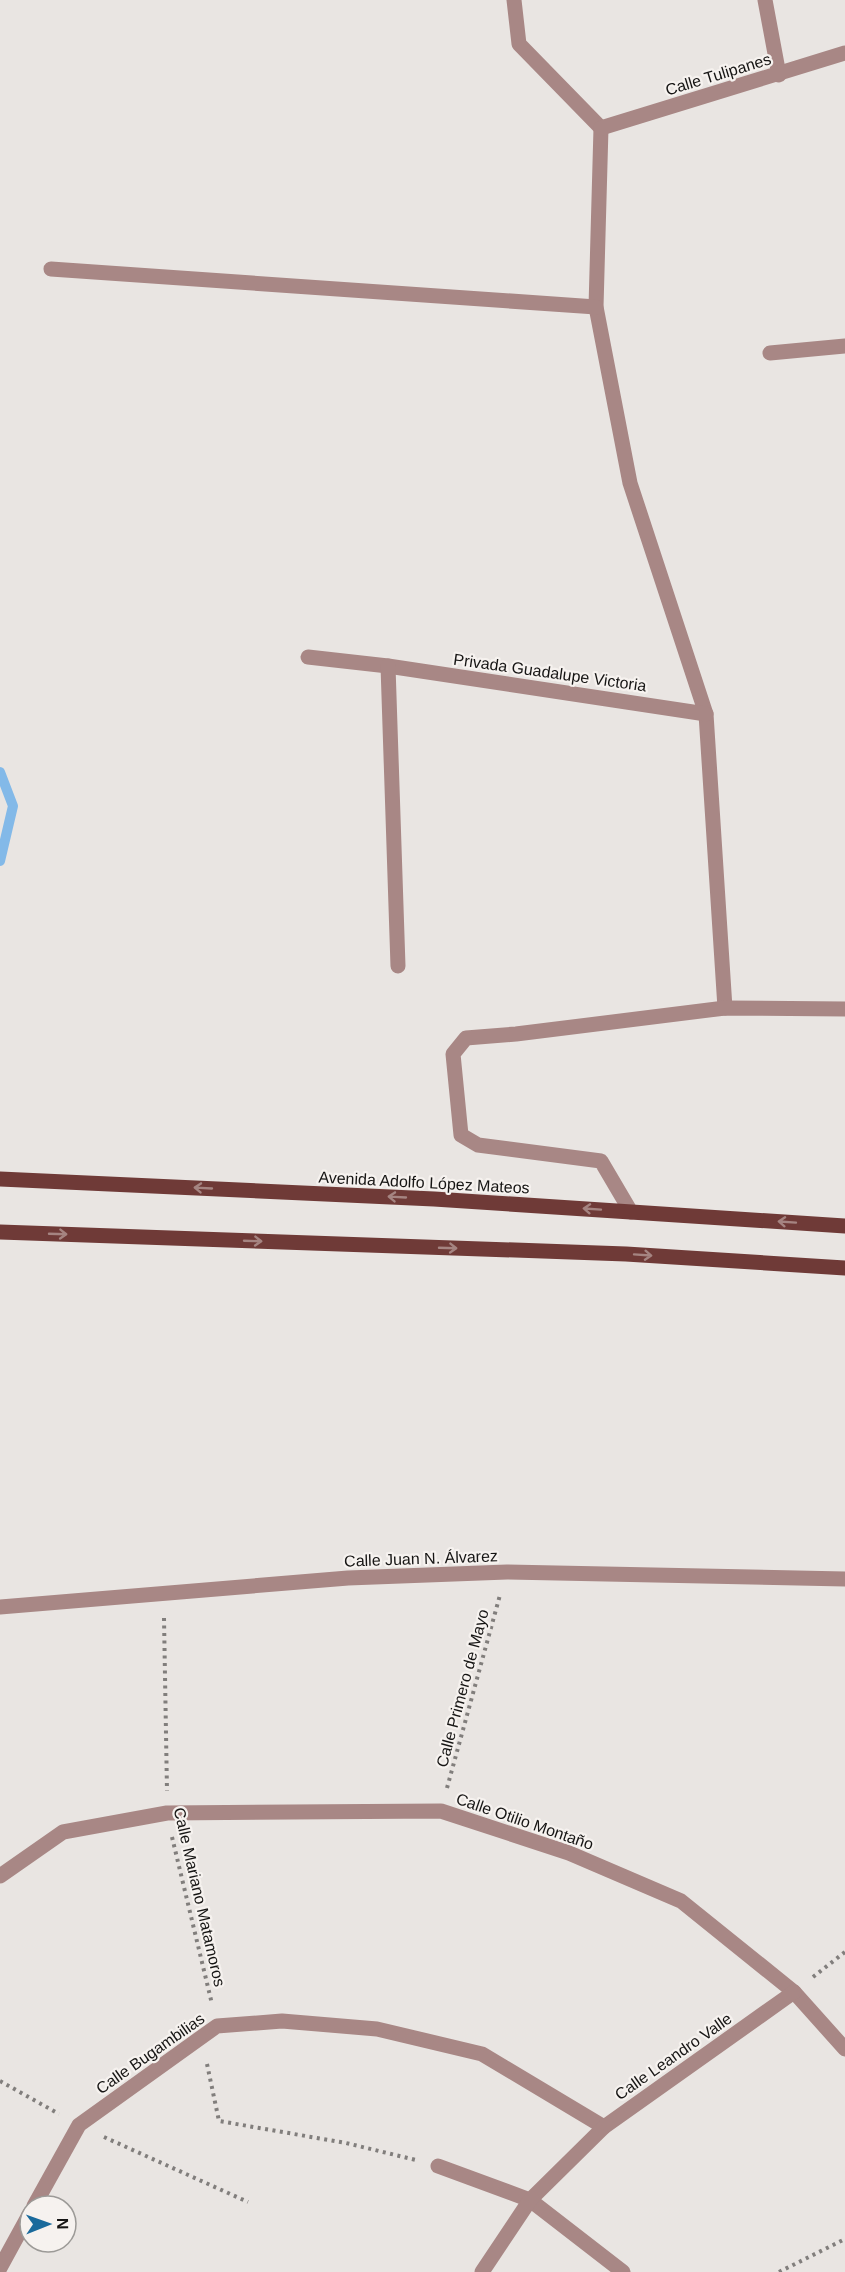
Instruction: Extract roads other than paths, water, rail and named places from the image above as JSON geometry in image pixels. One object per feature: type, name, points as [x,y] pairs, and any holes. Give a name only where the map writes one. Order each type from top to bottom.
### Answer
[{"type":"main road","name":"Avenida Adolfo López Mateos","points":[[0,1179],[434,1199],[845,1226]]},
{"type":"main road","points":[[0,1232],[626,1254],[845,1268]]},
{"type":"street","points":[[514,0],[519,44],[601,128],[596,307],[630,483],[706,714],[725,1008]]},
{"type":"street","points":[[765,0],[780,75]]},
{"type":"street","name":"Calle Tulipanes","points":[[601,128],[780,75],[845,53]]},
{"type":"street","points":[[51,269],[596,307]]},
{"type":"street","points":[[770,353],[845,346]]},
{"type":"street","name":"Privada Guadalupe Victoria","points":[[308,657],[388,666],[706,714]]},
{"type":"street","points":[[388,666],[398,966]]},
{"type":"street","points":[[631,1212],[601,1161],[478,1145],[461,1135],[453,1054],[465,1038],[516,1034],[725,1008],[845,1009]]},
{"type":"street","name":"Calle Juan N. Álvarez","points":[[0,1607],[348,1578],[507,1572],[845,1579]]},
{"type":"street","name":"Calle Otilio Montaño","points":[[0,1876],[63,1832],[167,1813],[441,1811],[569,1853],[681,1901],[794,1992],[845,2049]]},
{"type":"street","name":"Calle Leandro Valle","points":[[482,2272],[530,2200],[604,2127],[794,1992]]},
{"type":"street","name":"Calle Bugambilias","points":[[41,2194],[79,2125],[217,2026],[282,2021],[376,2030],[482,2054],[604,2127]]},
{"type":"street","points":[[438,2166],[530,2200],[623,2272]]},
{"type":"street","points":[[0,2268],[18,2235]]},
{"type":"waterway","points":[[0,772],[13,806],[0,861]]}]
